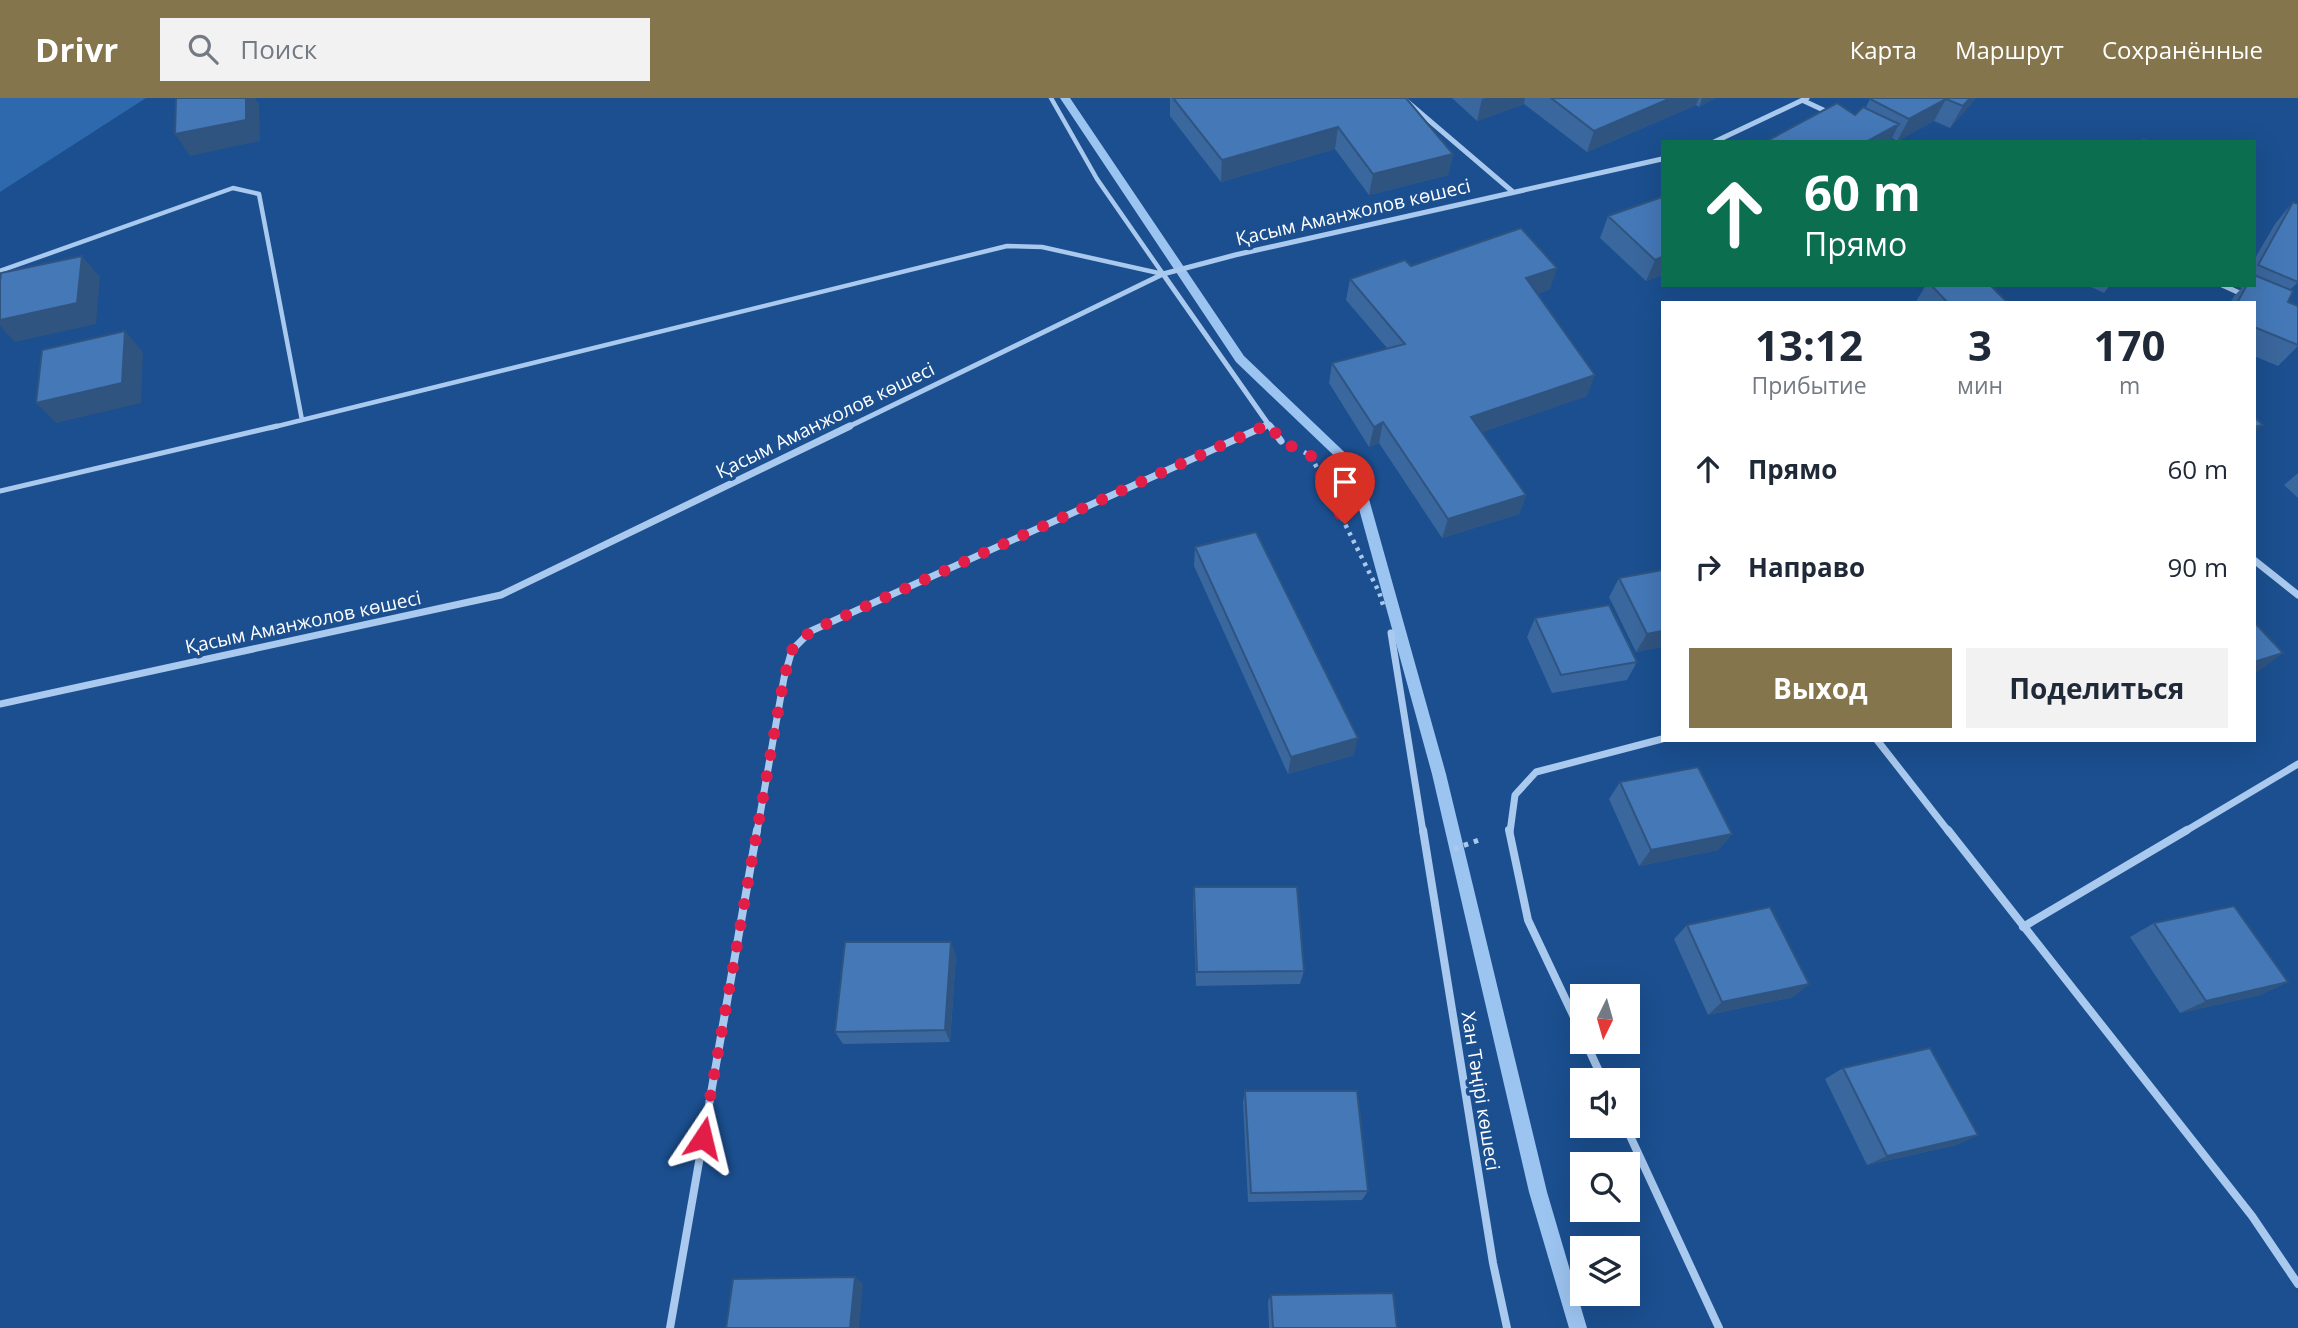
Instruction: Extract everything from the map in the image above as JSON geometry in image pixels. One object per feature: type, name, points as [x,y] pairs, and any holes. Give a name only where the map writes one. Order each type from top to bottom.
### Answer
[{"type":"street","points":[[1403,98],[1513,192]]},
{"type":"street","points":[[1718,140],[1806,99],[1842,118]]},
{"type":"street","name":"Қасым Аманжолов көшесі","points":[[0,704],[501,595],[1163,274],[1235,255],[1661,159]]},
{"type":"street","points":[[1163,274],[1281,441]]},
{"type":"street","points":[[2227,287],[2247,296]]},
{"type":"street","points":[[670,1328],[784,678],[792,650],[811,631],[1269,424]]},
{"type":"street","points":[[2256,562],[2298,595]]},
{"type":"street","name":"Хан Тәңірі көшесі","points":[[1391,634],[1493,1263],[1507,1328]]},
{"type":"street","points":[[1570,1009],[1528,920],[1509,829],[1515,795],[1536,772],[1661,739]]},
{"type":"street","points":[[1879,742],[2252,1216],[2298,1284]]},
{"type":"street","points":[[2023,927],[2298,764]]},
{"type":"street","points":[[1631,1138],[1719,1328]]},
{"type":"lane","points":[[1051,98],[1097,179],[1163,274]]},
{"type":"lane","points":[[0,271],[233,188],[259,194],[302,420]]},
{"type":"lane","points":[[0,491],[302,420],[1007,246],[1042,247],[1163,274]]},
{"type":"path","points":[[1281,441],[1311,456],[1379,592],[1391,634]]},
{"type":"path","points":[[1427,859],[1509,829]]},
{"type":"shaded area","points":[[0,98],[146,98],[0,192]]},
{"type":"building","points":[[176,98],[246,98],[246,120],[175,134]]},
{"type":"building","points":[[1173,98],[1406,98],[1453,154],[1373,174],[1338,127],[1222,160]]},
{"type":"building","points":[[1551,98],[1671,98],[1594,131]]},
{"type":"building","points":[[1871,98],[1970,98],[1963,106],[1946,99],[1909,119]]},
{"type":"building","points":[[1837,103],[1855,115],[1863,107],[1899,124],[1870,140],[1769,140]]},
{"type":"building","points":[[1661,197],[1661,257],[1655,260],[1608,216]]},
{"type":"building","points":[[2293,202],[2298,204],[2298,282],[2258,265]]},
{"type":"building","points":[[1521,228],[1557,268],[1526,278],[1595,375],[1471,417],[1526,495],[1448,519],[1383,422],[1374,427],[1332,363],[1405,344],[1350,279],[1405,260],[1411,266]]},
{"type":"building","points":[[82,256],[77,303],[0,320],[1,273]]},
{"type":"building","points":[[2256,276],[2293,291],[2288,302],[2298,306],[2298,345],[2256,328],[2256,301],[2238,301],[2246,287],[2256,287]]},
{"type":"building","points":[[1933,287],[1992,287],[2006,301],[1946,301]]},
{"type":"building","points":[[125,331],[122,383],[36,403],[42,350]]},
{"type":"building","points":[[1256,532],[1358,738],[1291,757],[1195,547]]},
{"type":"building","points":[[1661,570],[1661,631],[1647,634],[1619,578]]},
{"type":"building","points":[[1609,605],[1637,662],[1561,675],[1535,618]]},
{"type":"building","points":[[2256,624],[2283,653],[2256,661]]},
{"type":"building","points":[[1698,767],[1732,834],[1651,850],[1620,782]]},
{"type":"building","points":[[1194,887],[1297,887],[1304,971],[1197,972]]},
{"type":"building","points":[[2234,906],[2288,982],[2206,1001],[2154,923]]},
{"type":"building","points":[[1770,907],[1809,984],[1722,1002],[1687,925]]},
{"type":"building","points":[[845,942],[951,942],[945,1030],[835,1032]]},
{"type":"building","points":[[1930,1048],[1978,1135],[1887,1156],[1843,1068]]},
{"type":"building","points":[[1245,1091],[1357,1091],[1368,1191],[1251,1193]]},
{"type":"building","points":[[855,1277],[850,1328],[726,1328],[733,1279]]},
{"type":"building","points":[[1393,1293],[1397,1328],[1273,1328],[1271,1295]]},
{"type":"waterway","points":[[1065,98],[1240,359],[1354,467],[1439,774],[1538,1192],[1578,1328]]},
{"type":"route","points":[[703,1138],[784,678],[792,650],[811,631],[1269,424],[1281,441],[1311,456],[1345,524]]}]
